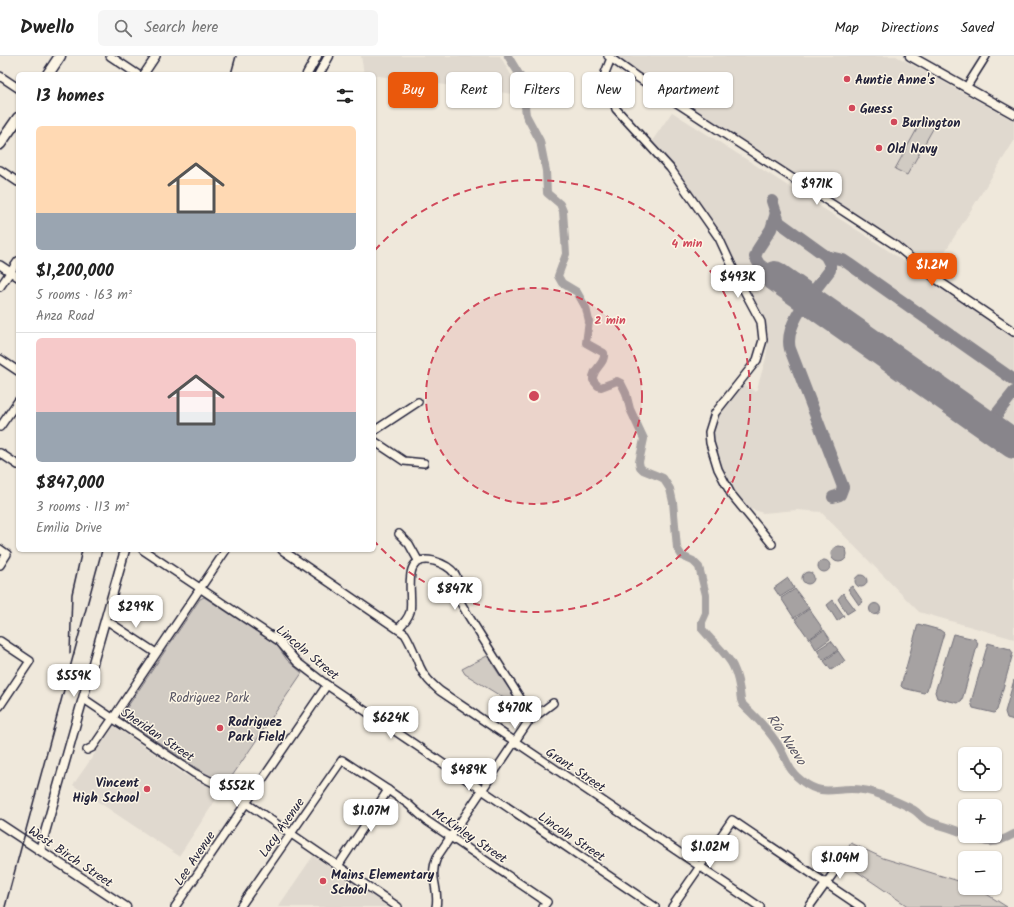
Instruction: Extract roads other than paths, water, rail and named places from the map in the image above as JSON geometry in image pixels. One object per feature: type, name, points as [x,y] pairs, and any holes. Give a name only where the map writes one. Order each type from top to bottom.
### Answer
[{"type":"highway","points":[[49,72],[60,56]]},
{"type":"highway","points":[[0,144],[16,121]]},
{"type":"main road","points":[[308,72],[317,56]]},
{"type":"main road","points":[[315,72],[324,56]]},
{"type":"main road","points":[[320,72],[329,56]]},
{"type":"main road","points":[[910,56],[1014,114]]},
{"type":"main road","points":[[917,56],[1014,109]]},
{"type":"main road","points":[[40,850],[124,552]]},
{"type":"main road","name":"West Birch Street","points":[[1,824],[126,907]]},
{"type":"street","points":[[110,56],[134,72]]},
{"type":"street","points":[[145,72],[156,56]]},
{"type":"street","points":[[968,84],[986,56]]},
{"type":"street","points":[[772,544],[731,494],[718,469],[710,443],[709,432],[714,414],[757,360],[763,340],[761,322],[739,281],[719,238],[670,168],[616,109],[605,72],[610,57],[637,77],[895,245],[936,278],[1014,332]]},
{"type":"street","points":[[0,76],[16,87]]},
{"type":"street","points":[[0,170],[16,181]]},
{"type":"street","points":[[0,288],[16,264]]},
{"type":"street","points":[[0,265],[16,276]]},
{"type":"street","points":[[0,359],[16,370]]},
{"type":"street","points":[[376,430],[418,402]]},
{"type":"street","points":[[0,427],[16,403]]},
{"type":"street","points":[[376,442],[404,461],[424,463]]},
{"type":"street","points":[[0,453],[16,464]]},
{"type":"street","points":[[399,534],[409,544],[419,562]]},
{"type":"street","points":[[0,549],[7,554],[0,565]]},
{"type":"street","name":"Lincoln Street","points":[[146,552],[279,641],[298,662],[327,685],[655,907]]},
{"type":"street","points":[[87,750],[93,747],[225,552]]},
{"type":"street","name":"Grant Street","points":[[285,552],[398,629],[410,642],[420,668],[428,680],[440,691],[760,907]]},
{"type":"street","points":[[398,629],[408,618],[410,611],[411,572],[414,565],[419,562],[431,560],[440,563],[455,574],[458,580],[460,600],[466,612],[532,717]]},
{"type":"street","points":[[106,620],[156,653]]},
{"type":"street","points":[[0,641],[30,661],[0,706]]},
{"type":"street","name":"Lee Avenue","points":[[175,907],[327,685]]},
{"type":"street","name":"Sheridan Street","points":[[84,699],[194,773],[220,786],[246,803],[398,907]]},
{"type":"street","points":[[436,907],[437,900],[433,868],[450,836],[514,741],[532,717],[553,703]]},
{"type":"street","name":"McKinley Street","points":[[342,760],[388,790],[545,904]]},
{"type":"street","name":"Lacy Avenue","points":[[240,907],[342,760]]},
{"type":"street","points":[[338,866],[388,790]]},
{"type":"street","points":[[672,907],[732,820],[861,907]]},
{"type":"street","points":[[809,907],[840,864]]},
{"type":"waterway","name":"Río Nuevo","points":[[508,56],[522,79],[526,115],[540,141],[546,171],[547,193],[560,204],[563,211],[566,254],[558,276],[562,283],[577,292],[586,308],[589,321],[586,343],[604,353],[603,360],[595,372],[593,380],[598,386],[601,387],[617,381],[621,383],[626,393],[630,409],[644,439],[639,462],[640,467],[643,470],[663,478],[670,489],[673,502],[677,548],[682,556],[693,561],[699,567],[706,595],[706,613],[702,622],[702,629],[724,653],[733,667],[737,676],[743,705],[761,723],[773,738],[793,773],[810,786],[825,790],[854,789],[868,791],[909,807],[926,820],[958,831]]},
{"type":"waterway","name":"Río Nuevo","points":[[1002,840],[1014,834]]},
{"type":"railway","points":[[232,72],[236,56]]},
{"type":"railway","points":[[70,653],[72,594],[82,552]]},
{"type":"railway","points":[[5,907],[101,552]]},
{"type":"place","name":"Auntie Anne's","points":[[847,79]]},
{"type":"place","name":"Guess","points":[[852,108]]},
{"type":"place","name":"Burlington","points":[[894,122]]},
{"type":"place","name":"Old Navy","points":[[879,148]]},
{"type":"place","name":"Rodriguez Park Field","points":[[220,728]]},
{"type":"place","name":"Vincent High School","points":[[147,789]]},
{"type":"place","name":"Mains Elementary School","points":[[323,881]]},
{"type":"park label","name":"Rodriguez Park","points":[[209,697]]}]
